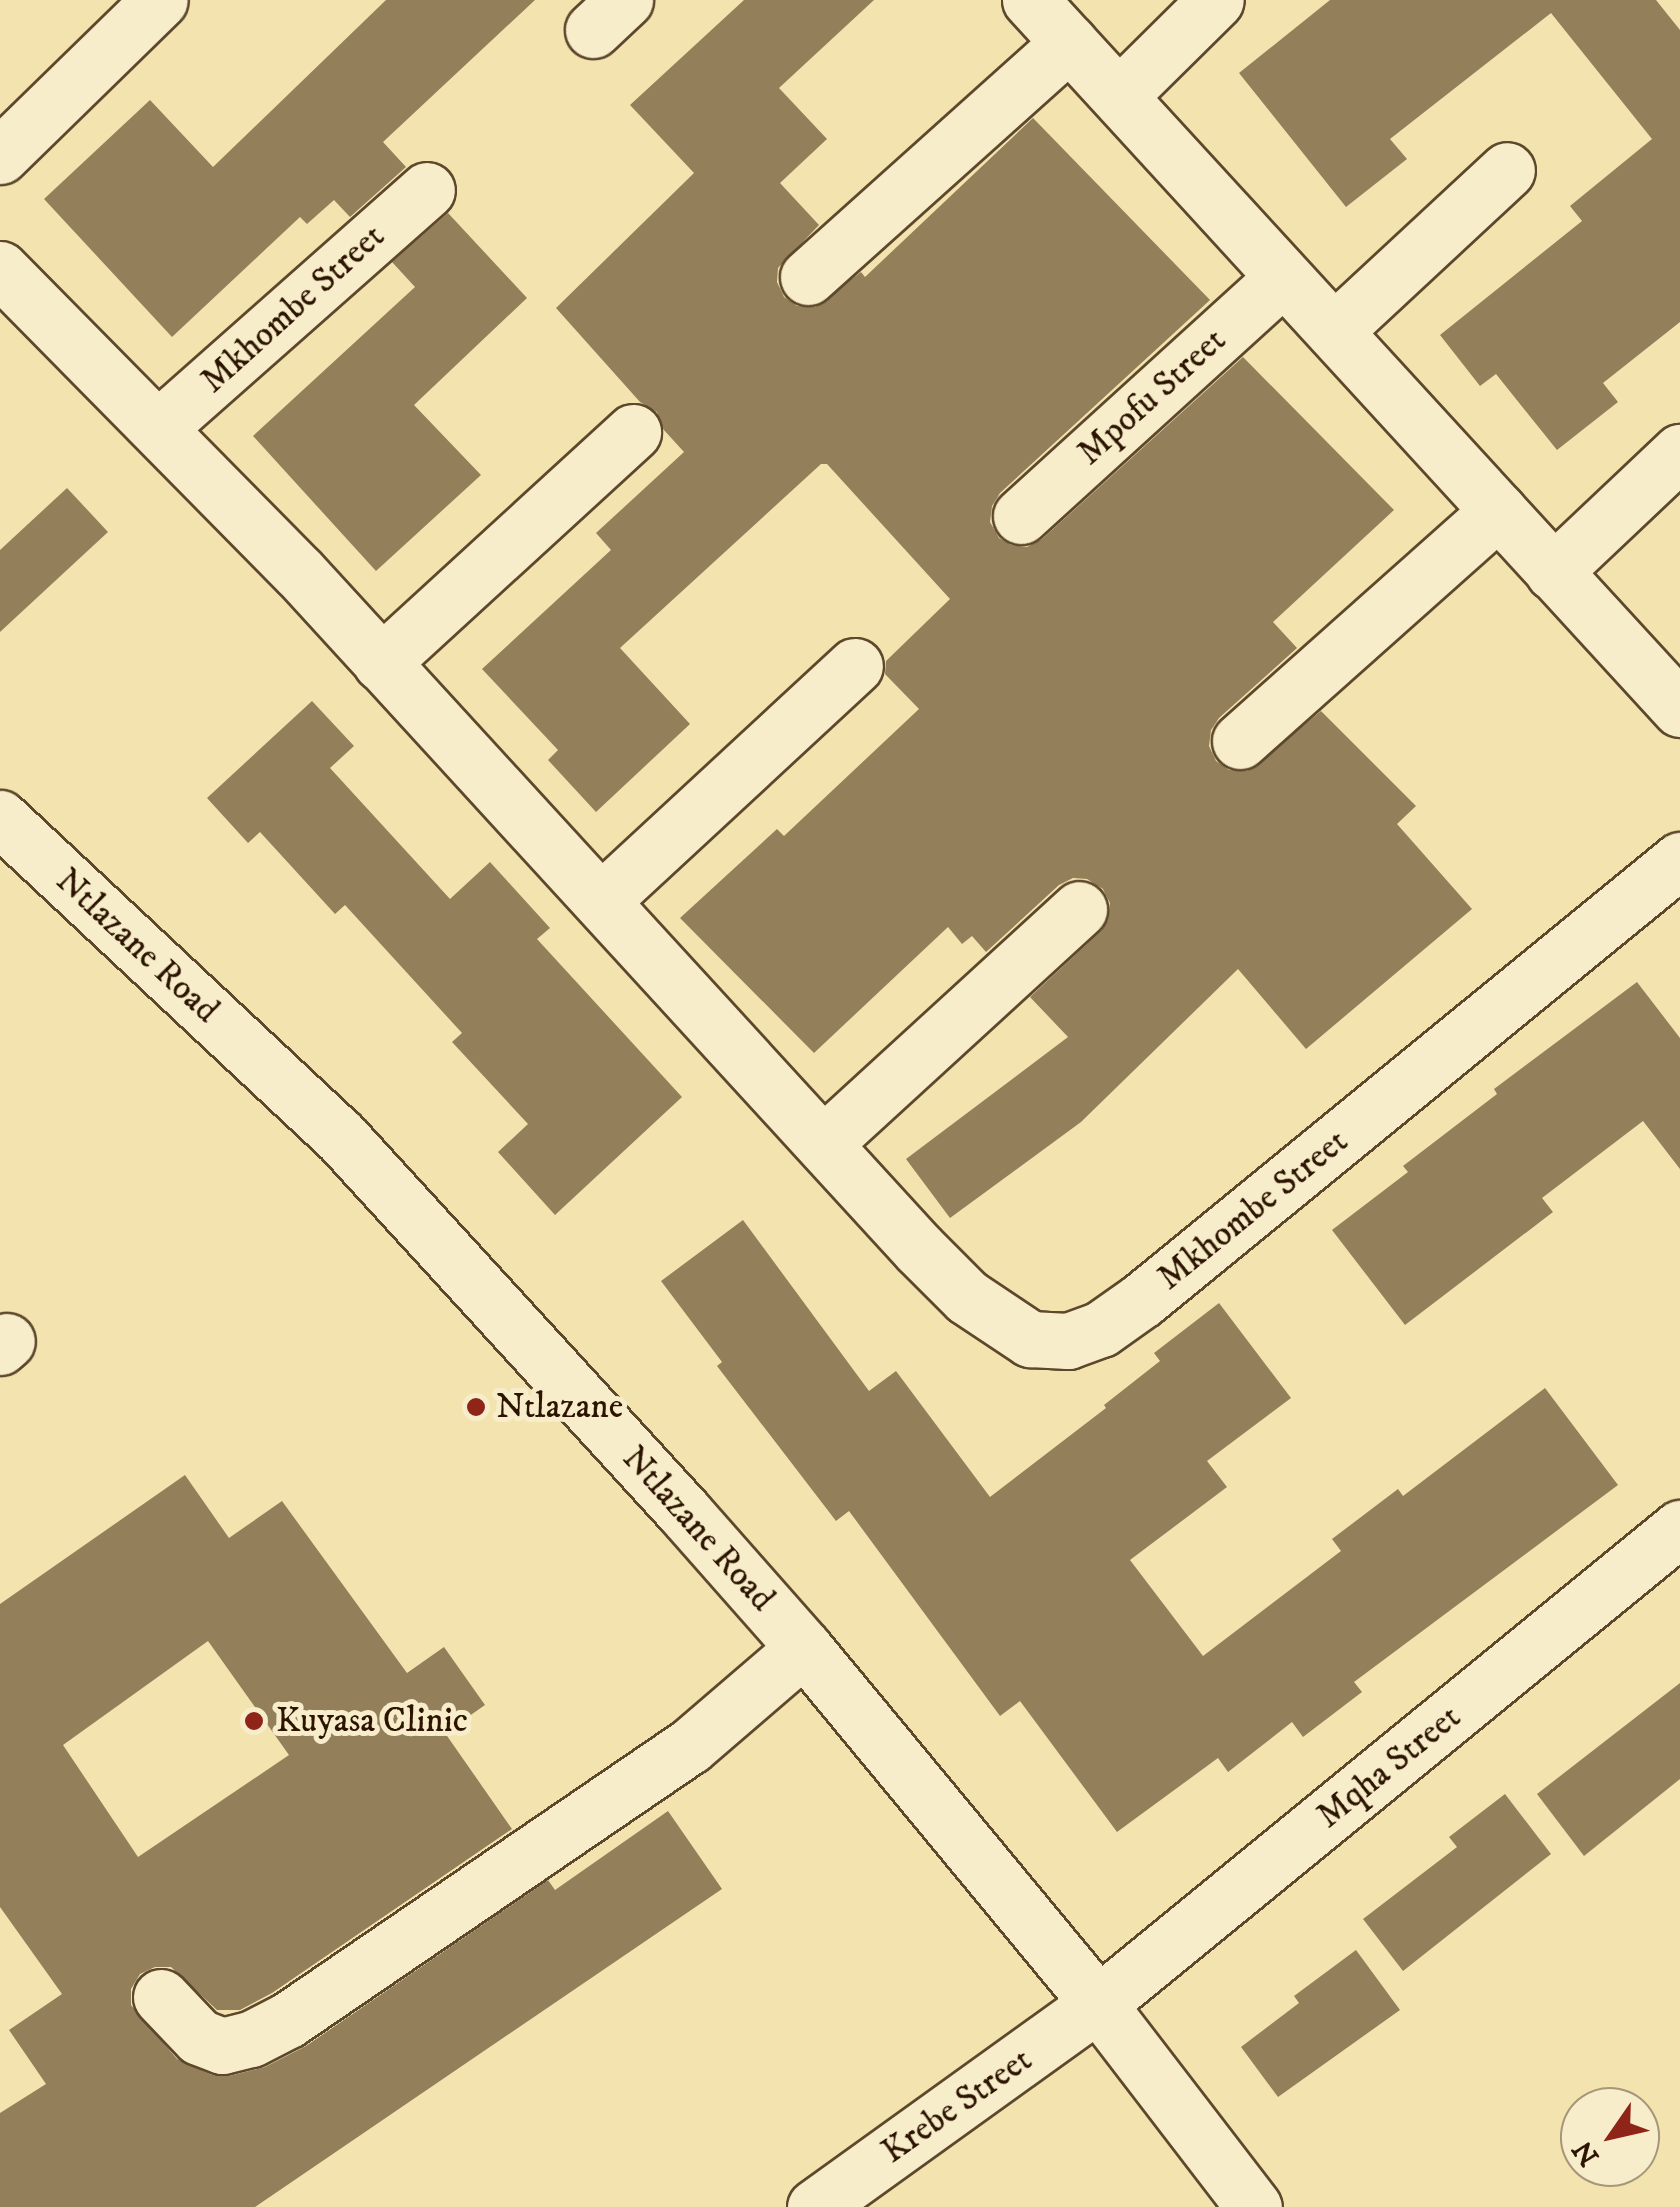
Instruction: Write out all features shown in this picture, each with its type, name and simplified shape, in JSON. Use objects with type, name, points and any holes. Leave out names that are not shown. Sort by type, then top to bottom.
[{"type":"street","points":[[0,156],[160,0]]},
{"type":"street","points":[[1030,0],[1680,710]]},
{"type":"street","points":[[1119,96],[1216,0]]},
{"type":"street","points":[[808,276],[1069,43]]},
{"type":"street","points":[[1334,332],[1507,170]]},
{"type":"street","name":"Mkhombe Street","points":[[158,428],[427,190]]},
{"type":"street","name":"Mkhombe Street","points":[[0,269],[158,428],[381,664],[967,1296],[1030,1338],[1068,1341],[1101,1329],[1142,1300],[1680,860]]},
{"type":"street","name":"Mpofu Street","points":[[1021,516],[1284,278]]},
{"type":"street","points":[[381,664],[633,432]]},
{"type":"street","points":[[1553,572],[1680,452]]},
{"type":"street","points":[[1240,741],[1498,512]]},
{"type":"street","points":[[601,901],[854,666]]},
{"type":"street","name":"Ntlazane Road","points":[[0,818],[342,1137],[804,1648],[1098,2004],[1254,2207]]},
{"type":"street","points":[[824,1143],[1079,909]]},
{"type":"street","name":"Mqha Street","points":[[1098,2004],[1680,1528]]},
{"type":"street","points":[[161,1997],[199,2037],[222,2046],[252,2040],[288,2020],[690,1746],[804,1648]]},
{"type":"street","name":"Krebe Street","points":[[815,2207],[1098,2004]]},
{"type":"building","points":[[386,0],[535,0],[383,142],[406,167],[350,217],[334,200],[307,224],[300,217],[172,337],[44,199],[150,100],[213,167]]},
{"type":"building","points":[[744,0],[874,0],[779,88],[827,139],[780,183],[819,225],[778,268],[777,282],[784,297],[797,306],[815,307],[861,272],[865,277],[1033,118],[1210,300],[1000,493],[992,506],[990,522],[999,538],[1027,547],[1042,539],[1243,357],[1394,510],[1273,622],[1297,648],[1219,718],[1211,730],[1209,746],[1216,761],[1229,770],[1247,771],[1321,711],[1416,806],[1397,824],[1472,909],[1306,1049],[1238,969],[1081,1122],[950,1218],[906,1159],[1068,1037],[1030,997],[1101,931],[1110,903],[1103,889],[1087,879],[1073,878],[1059,885],[986,952],[972,936],[962,944],[948,927],[814,1053],[680,918],[777,829],[784,836],[919,709],[885,674],[886,661],[950,599],[827,464],[821,464],[620,648],[690,724],[596,812],[548,760],[558,750],[482,669],[611,550],[596,533],[684,452],[663,429],[657,412],[640,402],[556,308],[694,173],[630,105]]},
{"type":"building","points":[[1330,0],[1656,0],[1680,30],[1680,322],[1603,383],[1618,402],[1557,450],[1496,374],[1480,386],[1440,335],[1582,221],[1570,206],[1652,139],[1551,13],[1390,139],[1407,159],[1346,207],[1239,73]]},
{"type":"building","points":[[448,213],[527,298],[414,405],[481,475],[376,571],[253,436],[415,287],[392,262]]},
{"type":"building","points":[[67,488],[108,532],[0,632],[0,550]]},
{"type":"building","points":[[312,701],[354,746],[330,768],[450,899],[490,862],[550,928],[537,939],[682,1097],[555,1215],[498,1152],[528,1124],[452,1042],[462,1033],[345,905],[335,914],[260,832],[248,843],[207,798]]},
{"type":"building","points":[[1637,982],[1680,1038],[1680,1169],[1643,1121],[1542,1198],[1553,1212],[1405,1325],[1332,1230],[1408,1172],[1403,1166],[1497,1094],[1494,1089]]},
{"type":"building","points":[[743,1220],[869,1391],[896,1371],[990,1497],[1106,1408],[1104,1405],[1160,1361],[1154,1353],[1219,1303],[1291,1398],[1207,1461],[1227,1487],[1130,1560],[1203,1656],[1341,1551],[1332,1539],[1398,1489],[1403,1496],[1545,1388],[1618,1485],[1354,1682],[1362,1692],[1303,1737],[1292,1722],[1228,1772],[1218,1758],[1117,1832],[1020,1701],[1000,1716],[849,1511],[836,1521],[717,1366],[722,1362],[661,1281]]},
{"type":"building","points":[[185,1475],[229,1538],[282,1501],[407,1673],[444,1647],[485,1705],[445,1733],[512,1829],[272,1993],[240,2010],[217,2010],[171,1967],[155,1967],[140,1974],[131,1989],[131,2005],[177,2059],[212,2075],[229,2076],[265,2067],[306,2046],[548,1880],[555,1890],[668,1811],[722,1889],[255,2207],[0,2207],[0,2113],[46,2084],[9,2030],[62,1994],[0,1907],[0,1604]],"holes":[[[208,1641],[289,1755],[138,1857],[63,1745]]]},
{"type":"building","points":[[1680,1683],[1680,1779],[1584,1856],[1537,1794]]},
{"type":"building","points":[[1505,1794],[1551,1854],[1403,1971],[1363,1919],[1457,1847],[1449,1837]]},
{"type":"building","points":[[1356,1950],[1400,2010],[1278,2097],[1241,2047],[1299,2003],[1294,1996]]},
{"type":"place","name":"Ntlazane","points":[[476,1407]]},
{"type":"place","name":"Kuyasa Clinic","points":[[254,1721]]}]
